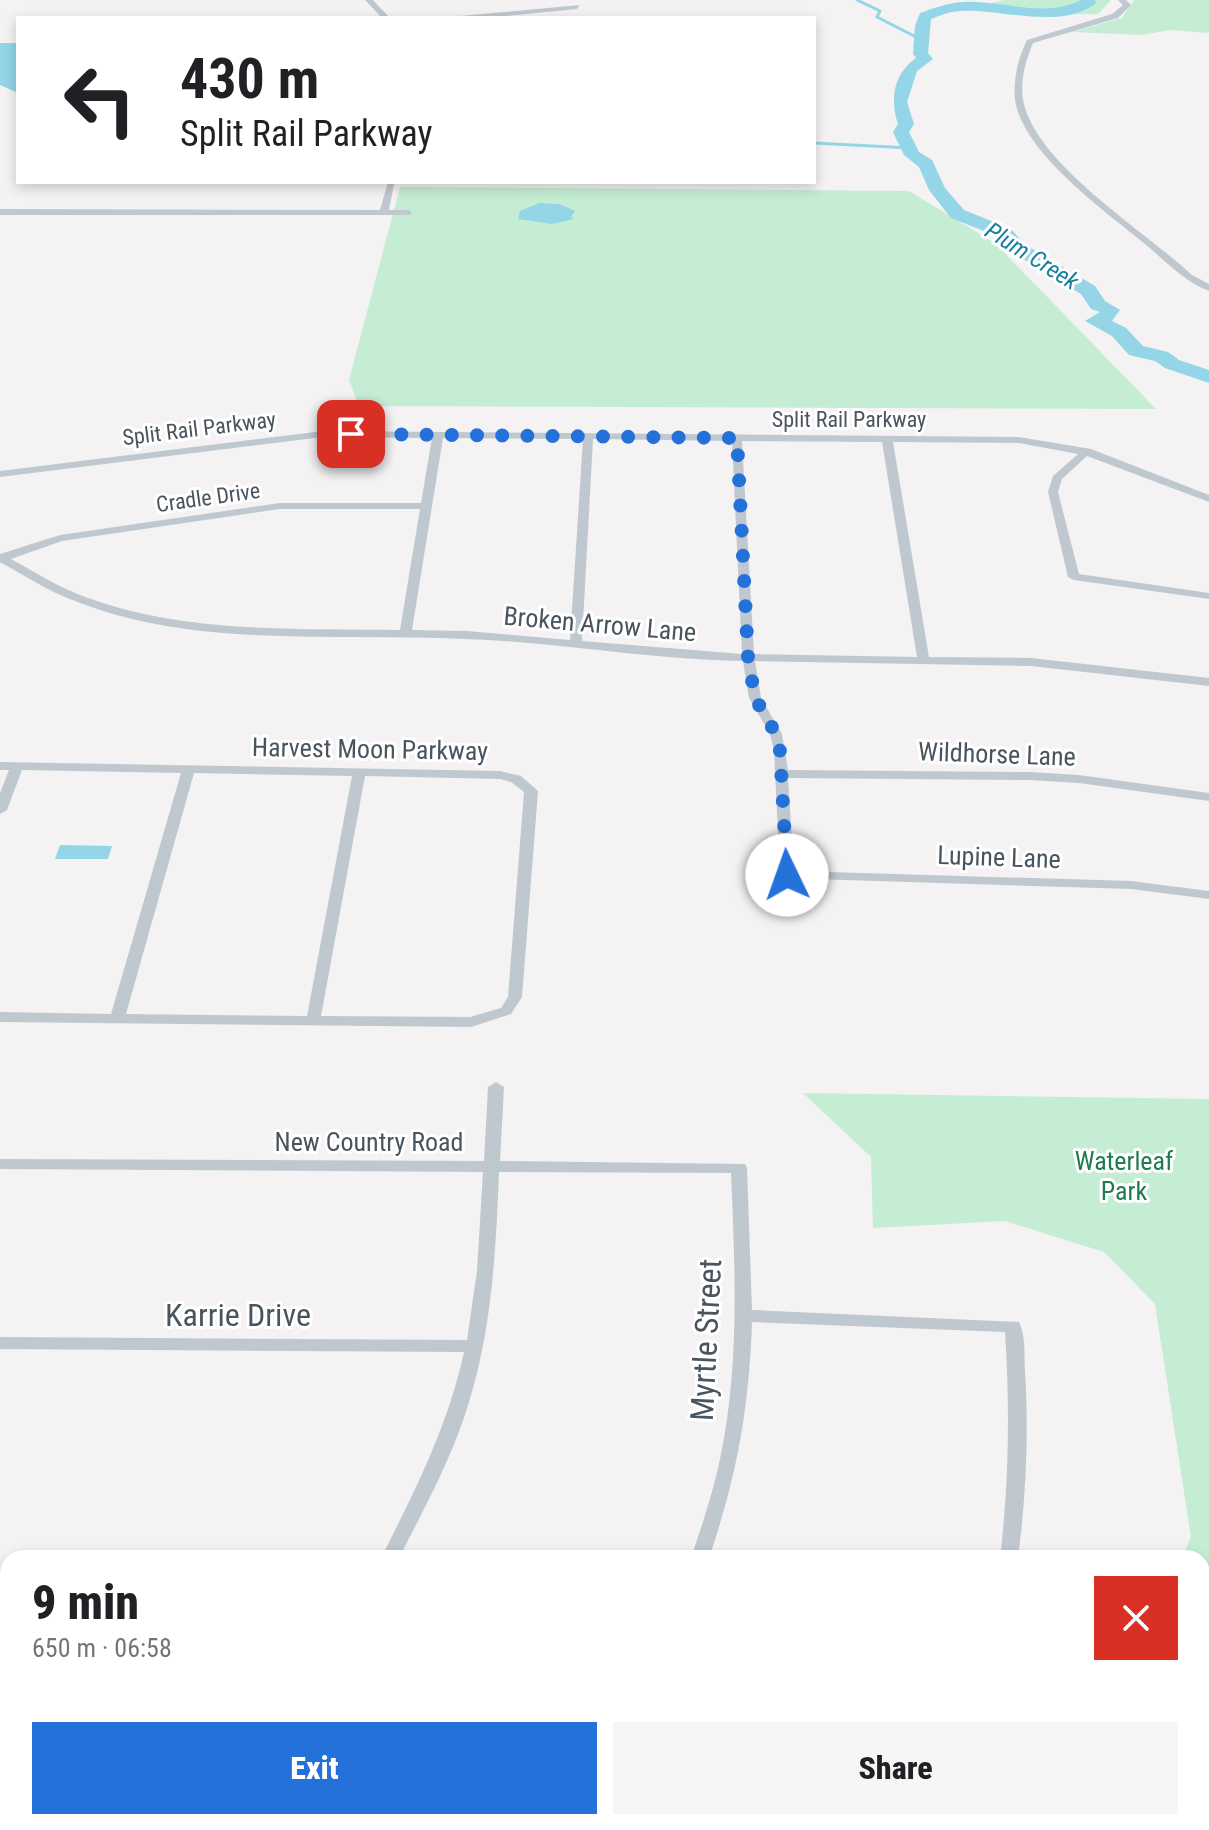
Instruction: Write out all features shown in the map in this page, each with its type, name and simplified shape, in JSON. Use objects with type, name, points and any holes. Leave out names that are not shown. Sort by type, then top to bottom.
[{"type":"street","points":[[369,0],[384,16]]},
{"type":"street","points":[[1122,0],[1127,5],[1115,16],[1030,42],[1021,68],[1021,108],[1052,158],[1189,277],[1209,288]]},
{"type":"street","points":[[482,16],[577,7]]},
{"type":"street","points":[[384,213],[390,184]]},
{"type":"street","points":[[0,212],[408,213]]},
{"type":"street","name":"Split Rail Parkway","points":[[0,474],[297,436],[1019,440],[1049,442],[1087,451],[1209,499]]},
{"type":"street","points":[[405,634],[438,436]]},
{"type":"street","points":[[576,643],[588,437]]},
{"type":"street","points":[[737,438],[748,657],[755,698],[776,734],[782,774]]},
{"type":"street","points":[[887,439],[924,660]]},
{"type":"street","points":[[1087,451],[1057,478],[1053,492],[1074,577],[1209,596]]},
{"type":"street","name":"Cradle Drive","points":[[1,558],[60,538],[280,506],[425,506]]},
{"type":"street","name":"Broken Arrow Lane","points":[[1,558],[51,587],[82,600],[156,621],[242,631],[467,635],[748,657],[1031,662],[1209,682]]},
{"type":"street","name":"Harvest Moon Parkway","points":[[0,766],[500,775],[516,779],[531,791],[515,997],[506,1011],[471,1022],[0,1017]]},
{"type":"street","points":[[0,810],[17,766]]},
{"type":"street","points":[[117,1018],[189,769]]},
{"type":"street","points":[[313,1021],[359,772]]},
{"type":"street","name":"Wildhorse Lane","points":[[782,774],[1030,776],[1079,779],[1209,797]]},
{"type":"street","name":"Lupine Lane","points":[[782,774],[787,875],[1131,885],[1209,895]]},
{"type":"street","points":[[394,1550],[432,1476],[452,1428],[475,1346],[481,1302],[496,1087]]},
{"type":"street","name":"New Country Road","points":[[1,1167],[739,1168]]},
{"type":"street","name":"Myrtle Street","points":[[703,1550],[726,1475],[739,1411],[746,1316],[739,1168]]},
{"type":"street","points":[[746,1316],[1013,1326],[1019,1442],[1010,1550]]},
{"type":"street","name":"Karrie Drive","points":[[0,1343],[475,1346]]},
{"type":"green space","points":[[1004,0],[1111,0],[1098,14],[1010,15],[994,12],[987,4]]},
{"type":"green space","points":[[1134,0],[1209,0],[1209,33],[1169,30],[1143,35],[1072,32],[1122,18]]},
{"type":"green space","points":[[400,187],[909,191],[996,244],[1156,409],[359,406],[349,380]]},
{"type":"green space","name":"Waterleaf Park","points":[[803,1093],[1209,1099],[1209,1550],[1185,1550],[1191,1537],[1155,1304],[1104,1252],[1005,1221],[873,1228],[871,1157]]},
{"type":"water","points":[[0,43],[16,43],[16,92],[0,85]]},
{"type":"water","points":[[539,203],[559,204],[575,211],[571,217],[574,219],[552,224],[518,219],[520,211]]},
{"type":"water","points":[[60,845],[112,846],[108,859],[55,859]]},
{"type":"waterway","points":[[857,0],[880,11],[877,17],[922,40]]},
{"type":"waterway","name":"Plum Creek","points":[[1088,0],[1089,3],[1048,12],[1017,13],[962,6],[925,16],[920,54],[925,59],[910,69],[899,102],[906,124],[901,132],[912,155],[926,164],[938,190],[957,214],[1005,233],[1018,248],[1088,290],[1098,305],[1111,310],[1106,317],[1095,321],[1119,332],[1136,351],[1161,356],[1172,364],[1209,377]]},
{"type":"waterway","points":[[816,143],[910,148]]},
{"type":"route","points":[[351,434],[737,438],[748,657],[755,698],[776,734],[780,751],[787,875]]}]
